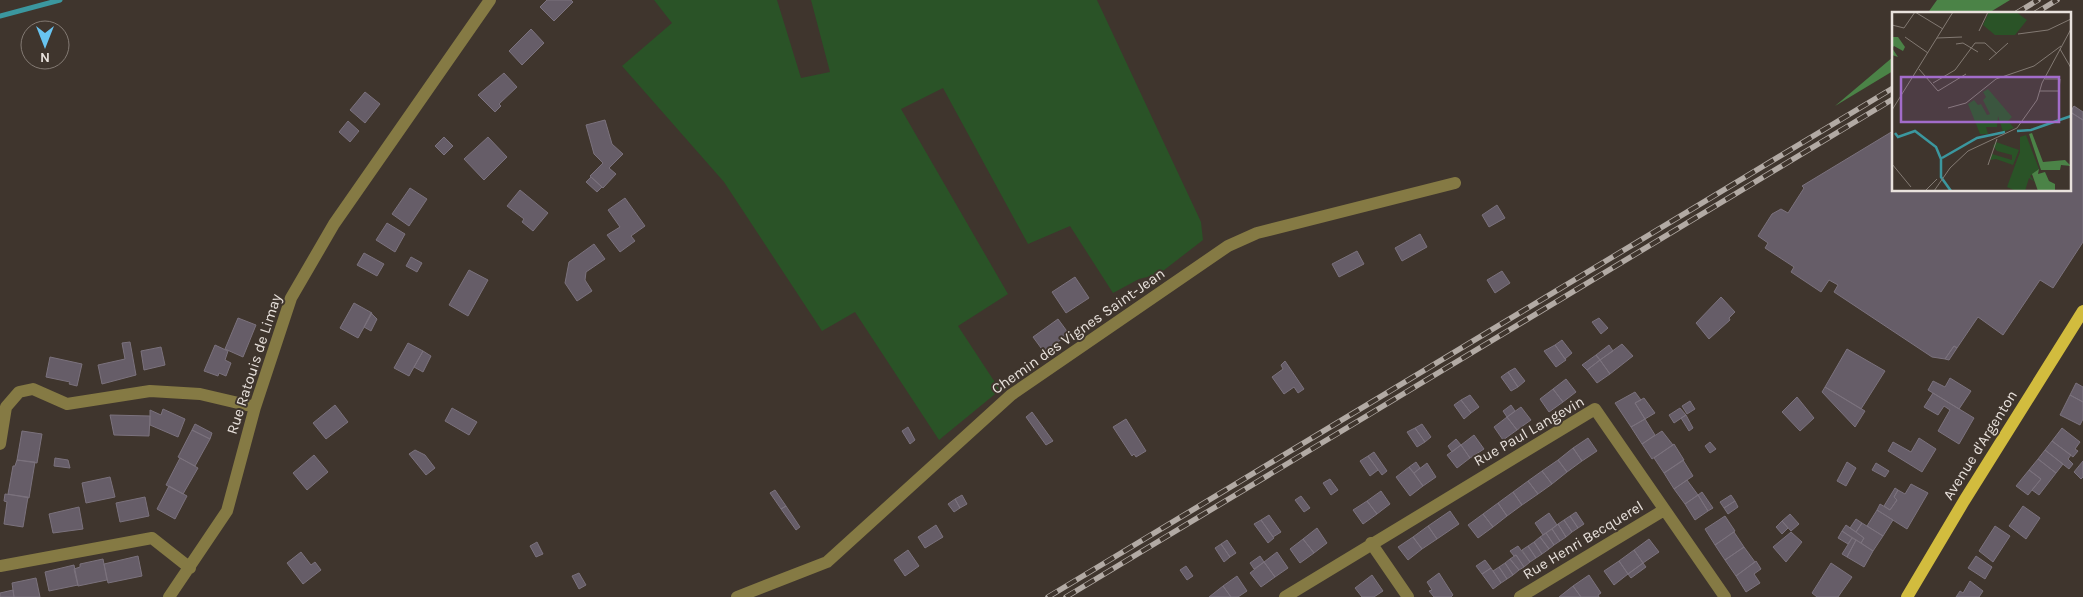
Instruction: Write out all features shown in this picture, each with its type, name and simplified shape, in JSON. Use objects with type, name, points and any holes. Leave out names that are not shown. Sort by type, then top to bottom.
[{"type":"main road","name":"Avenue d'Argenton","points":[[1907,597],[1964,501],[2083,311]]},
{"type":"street","name":"Rue Ratouis de Limay","points":[[169,597],[226,511],[255,407],[291,298],[334,224],[490,0]]},
{"type":"street","name":"Chemin des Vignes Saint-Jean","points":[[737,597],[827,562],[1011,395],[1228,246],[1258,233],[1455,183]]},
{"type":"street","points":[[0,444],[6,407],[18,392],[33,389],[67,404],[150,391],[200,394],[255,407]]},
{"type":"street","name":"Rue Paul Langevin","points":[[1285,597],[1371,543],[1595,409],[1725,597]]},
{"type":"street","name":"Rue Henri Becquerel","points":[[1520,597],[1664,510]]},
{"type":"street","points":[[0,566],[152,538],[190,568]]},
{"type":"street","points":[[1371,543],[1408,597]]},
{"type":"green space","points":[[654,0],[777,0],[801,78],[830,72],[811,0],[1097,0],[1201,222],[1203,240],[1159,274],[1139,279],[1113,293],[1070,226],[1028,244],[943,88],[901,109],[1008,294],[958,326],[1000,390],[939,440],[855,312],[822,331],[724,182],[622,66],[672,23]]},
{"type":"green space","points":[[1937,0],[2010,0],[1990,12],[1928,12]]},
{"type":"green space","points":[[1892,58],[1892,72],[1835,106]]},
{"type":"building","points":[[547,0],[571,0],[573,2],[554,21],[540,7]]},
{"type":"building","points":[[531,29],[544,43],[522,65],[509,51]]},
{"type":"building","points":[[504,73],[517,87],[499,104],[501,106],[495,112],[478,95]]},
{"type":"building","points":[[365,92],[380,104],[365,123],[350,110]]},
{"type":"building","points":[[2074,106],[2083,112],[2083,120],[2070,112]]},
{"type":"building","points":[[2070,112],[2083,120],[2083,242],[2053,288],[2040,280],[2003,335],[1978,317],[1957,348],[1954,346],[1945,359],[1932,357],[1834,292],[1838,285],[1829,280],[1821,292],[1791,272],[1794,267],[1765,248],[1768,243],[1758,236],[1772,214],[1781,209],[1788,213],[1804,188],[1802,186],[1892,132],[1892,191],[2070,191]]},
{"type":"building","points":[[605,120],[612,144],[623,154],[609,168],[616,174],[603,188],[590,176],[603,163],[594,154],[586,125]]},
{"type":"building","points":[[348,121],[359,131],[350,142],[339,132]]},
{"type":"building","points":[[444,137],[453,146],[444,155],[435,146]]},
{"type":"building","points":[[488,137],[507,157],[484,180],[464,159]]},
{"type":"building","points":[[591,177],[602,187],[597,192],[586,182]]},
{"type":"building","points":[[410,188],[427,199],[409,226],[392,214]]},
{"type":"building","points":[[520,190],[548,213],[533,231],[522,222],[524,219],[507,206]]},
{"type":"building","points":[[625,198],[645,226],[631,236],[635,241],[620,252],[607,235],[620,227],[608,210]]},
{"type":"building","points":[[1497,205],[1505,218],[1489,227],[1482,215]]},
{"type":"building","points":[[387,223],[405,234],[395,252],[376,240]]},
{"type":"building","points":[[1420,234],[1427,247],[1402,261],[1395,248]]},
{"type":"building","points":[[594,244],[605,259],[586,272],[585,280],[592,291],[577,301],[565,283],[569,262]]},
{"type":"building","points":[[1357,251],[1364,264],[1339,277],[1332,264]]},
{"type":"building","points":[[364,253],[384,264],[377,276],[357,265]]},
{"type":"building","points":[[411,257],[422,263],[417,272],[406,266]]},
{"type":"building","points":[[469,270],[488,280],[468,316],[449,305]]},
{"type":"building","points":[[1502,271],[1510,283],[1495,293],[1487,280]]},
{"type":"building","points":[[1075,277],[1089,298],[1066,313],[1052,292]]},
{"type":"building","points":[[1721,297],[1735,312],[1729,318],[1730,320],[1709,339],[1696,323]]},
{"type":"building","points":[[354,303],[372,313],[358,338],[340,328]]},
{"type":"building","points":[[371,313],[377,319],[371,331],[364,327]]},
{"type":"building","points":[[238,318],[256,325],[243,357],[225,349]]},
{"type":"building","points":[[1599,318],[1608,328],[1601,334],[1592,322]]},
{"type":"building","points":[[1058,319],[1069,334],[1044,352],[1033,337]]},
{"type":"building","points":[[1562,340],[1572,353],[1565,359],[1555,345]]},
{"type":"building","points":[[130,342],[136,375],[102,384],[98,365],[125,359],[122,343]]},
{"type":"building","points":[[408,343],[423,351],[409,376],[394,368]]},
{"type":"building","points":[[1622,344],[1633,356],[1610,374],[1600,360]]},
{"type":"building","points":[[215,345],[228,351],[225,360],[231,363],[226,376],[219,373],[218,376],[204,371]]},
{"type":"building","points":[[1555,345],[1566,360],[1556,367],[1544,351]]},
{"type":"building","points":[[1609,345],[1613,351],[1600,360],[1596,355]]},
{"type":"building","points":[[1954,346],[1957,348],[1949,360],[1945,359]]},
{"type":"building","points":[[161,347],[165,365],[144,370],[141,351]]},
{"type":"building","points":[[1847,349],[1885,371],[1861,409],[1825,387]]},
{"type":"building","points":[[423,351],[431,356],[423,372],[414,367]]},
{"type":"building","points":[[1596,355],[1600,360],[1587,370],[1582,365]]},
{"type":"building","points":[[50,357],[82,364],[77,386],[69,384],[70,382],[46,377]]},
{"type":"building","points":[[1600,360],[1610,374],[1597,383],[1587,370]]},
{"type":"building","points":[[1285,361],[1304,389],[1298,393],[1294,387],[1284,394],[1272,377],[1283,369],[1281,365]]},
{"type":"building","points":[[1515,368],[1525,381],[1518,387],[1508,372]]},
{"type":"building","points":[[1508,372],[1518,387],[1511,391],[1501,377]]},
{"type":"building","points":[[1950,378],[1971,391],[1959,409],[1928,390],[1933,381],[1945,387]]},
{"type":"building","points":[[1566,379],[1576,392],[1563,402],[1553,389]]},
{"type":"building","points":[[2076,383],[2083,387],[2083,402],[2070,395]]},
{"type":"building","points":[[1825,387],[1865,411],[1855,427],[1822,392]]},
{"type":"building","points":[[1553,389],[1563,402],[1549,412],[1540,399]]},
{"type":"building","points":[[1635,392],[1641,400],[1635,403],[1645,419],[1631,427],[1615,403]]},
{"type":"building","points":[[1933,393],[1974,418],[1959,444],[1938,431],[1950,410],[1944,406],[1938,415],[1924,407]]},
{"type":"building","points":[[1470,395],[1479,407],[1471,413],[1461,400]]},
{"type":"building","points":[[2070,395],[2083,402],[2083,419],[2080,425],[2060,415]]},
{"type":"building","points":[[1797,397],[1814,418],[1800,431],[1782,412]]},
{"type":"building","points":[[1644,398],[1655,413],[1645,419],[1635,403]]},
{"type":"building","points":[[1461,400],[1471,413],[1464,419],[1454,405]]},
{"type":"building","points":[[1690,401],[1695,409],[1687,414],[1682,406]]},
{"type":"building","points":[[335,405],[348,422],[326,439],[313,423]]},
{"type":"building","points":[[1511,405],[1515,411],[1507,417],[1503,411]]},
{"type":"building","points":[[1521,407],[1531,420],[1517,430],[1507,417]]},
{"type":"building","points":[[452,408],[477,422],[469,435],[445,421]]},
{"type":"building","points":[[1680,408],[1686,415],[1674,423],[1669,415]]},
{"type":"building","points":[[163,409],[185,419],[178,437],[150,425],[150,410],[161,415]]},
{"type":"building","points":[[1032,412],[1053,441],[1046,445],[1026,417]]},
{"type":"building","points":[[110,415],[150,416],[149,436],[114,435]]},
{"type":"building","points":[[1686,415],[1693,428],[1689,431],[1681,418]]},
{"type":"building","points":[[1507,417],[1517,430],[1503,440],[1494,427]]},
{"type":"building","points":[[1126,419],[1146,451],[1136,457],[1134,454],[1132,456],[1113,427]]},
{"type":"building","points":[[1645,419],[1655,435],[1642,444],[1631,427]]},
{"type":"building","points":[[195,424],[212,433],[210,439],[192,430]]},
{"type":"building","points":[[1422,424],[1431,437],[1425,442],[1415,428]]},
{"type":"building","points":[[908,427],[915,440],[910,444],[902,431]]},
{"type":"building","points":[[1415,428],[1425,442],[1417,447],[1407,432]]},
{"type":"building","points":[[2062,428],[2080,442],[2075,449],[2078,451],[2073,457],[2052,441]]},
{"type":"building","points":[[192,430],[210,439],[195,466],[178,457]]},
{"type":"building","points":[[22,431],[42,434],[37,463],[17,460]]},
{"type":"building","points":[[1662,431],[1673,445],[1652,459],[1642,444]]},
{"type":"building","points":[[1474,435],[1484,449],[1470,458],[1461,445]]},
{"type":"building","points":[[1588,438],[1597,451],[1582,461],[1573,448]]},
{"type":"building","points":[[1919,438],[1936,449],[1922,472],[1888,451],[1893,442],[1911,452]]},
{"type":"building","points":[[1456,439],[1461,445],[1452,452],[1448,446]]},
{"type":"building","points":[[2052,441],[2071,455],[2068,459],[2073,464],[2069,469],[2045,450]]},
{"type":"building","points":[[1710,442],[1716,449],[1710,453],[1705,446]]},
{"type":"building","points":[[1674,444],[1684,460],[1664,473],[1654,458]]},
{"type":"building","points":[[1461,445],[1470,458],[1457,468],[1447,455]]},
{"type":"building","points":[[1573,448],[1582,461],[1567,472],[1558,460]]},
{"type":"building","points":[[415,450],[425,455],[435,468],[426,475],[409,454]]},
{"type":"building","points":[[2045,450],[2063,464],[2056,473],[2038,459]]},
{"type":"building","points":[[1374,452],[1387,471],[1382,475],[1368,456]]},
{"type":"building","points":[[314,455],[328,472],[307,490],[293,473]]},
{"type":"building","points":[[1368,456],[1378,470],[1370,476],[1360,461]]},
{"type":"building","points":[[55,458],[68,460],[70,468],[54,466]]},
{"type":"building","points":[[180,458],[198,468],[183,494],[166,485]]},
{"type":"building","points":[[2038,459],[2056,473],[2039,495],[2032,490],[2041,479],[2029,470]]},
{"type":"building","points":[[17,460],[35,462],[29,498],[8,494],[13,466],[15,466]]},
{"type":"building","points":[[1558,460],[1567,472],[1552,484],[1542,471]]},
{"type":"building","points":[[1683,460],[1693,476],[1674,489],[1664,473]]},
{"type":"building","points":[[2083,461],[2083,477],[2081,479],[2074,472]]},
{"type":"building","points":[[1416,462],[1420,468],[1414,473],[1409,467]]},
{"type":"building","points":[[1847,462],[1856,468],[1846,486],[1837,481]]},
{"type":"building","points":[[1427,463],[1436,477],[1423,486],[1414,473]]},
{"type":"building","points":[[1876,463],[1889,471],[1885,477],[1872,470]]},
{"type":"building","points":[[1409,467],[1423,486],[1410,496],[1396,477]]},
{"type":"building","points":[[2029,470],[2041,479],[2028,495],[2016,486]]},
{"type":"building","points":[[1542,471],[1552,484],[1538,494],[1528,481]]},
{"type":"building","points":[[110,477],[115,497],[86,503],[82,483]]},
{"type":"building","points":[[1330,479],[1338,490],[1331,495],[1323,483]]},
{"type":"building","points":[[1687,480],[1698,495],[1685,504],[1674,489]]},
{"type":"building","points":[[1528,481],[1538,494],[1522,505],[1513,492]]},
{"type":"building","points":[[1911,484],[1928,493],[1907,529],[1877,510],[1880,504],[1890,510],[1897,500],[1894,497],[1898,490],[1905,494]]},
{"type":"building","points":[[169,486],[187,496],[175,519],[157,509]]},
{"type":"building","points":[[1895,488],[1898,490],[1894,497],[1897,500],[1890,510],[1884,506]]},
{"type":"building","points":[[775,490],[786,506],[781,509],[770,493]]},
{"type":"building","points":[[1381,491],[1390,504],[1377,514],[1367,501]]},
{"type":"building","points":[[1513,492],[1522,505],[1507,516],[1498,503]]},
{"type":"building","points":[[1702,492],[1713,508],[1708,511],[1698,495]]},
{"type":"building","points":[[5,494],[28,497],[23,527],[4,524],[7,502],[4,501]]},
{"type":"building","points":[[962,495],[967,504],[960,508],[955,499]]},
{"type":"building","points":[[1698,495],[1708,511],[1695,520],[1685,504]]},
{"type":"building","points":[[1731,495],[1735,501],[1724,508],[1720,502]]},
{"type":"building","points":[[1301,496],[1310,508],[1304,512],[1295,500]]},
{"type":"building","points":[[145,497],[149,516],[120,522],[116,503]]},
{"type":"building","points":[[955,499],[960,508],[954,512],[948,504]]},
{"type":"building","points":[[1367,501],[1377,514],[1363,524],[1353,510]]},
{"type":"building","points":[[1735,501],[1738,507],[1728,514],[1724,508]]},
{"type":"building","points":[[1498,503],[1507,516],[1493,527],[1483,514]]},
{"type":"building","points":[[786,506],[800,527],[796,530],[781,509]]},
{"type":"building","points":[[2023,506],[2040,518],[2026,539],[2009,526]]},
{"type":"building","points":[[79,507],[83,529],[53,533],[49,514]]},
{"type":"building","points":[[1877,510],[1893,520],[1883,536],[1867,526]]},
{"type":"building","points":[[1450,511],[1459,524],[1437,539],[1428,526]]},
{"type":"building","points":[[1576,512],[1584,524],[1578,528],[1570,516]]},
{"type":"building","points":[[1549,513],[1557,525],[1543,535],[1535,523]]},
{"type":"building","points":[[1483,514],[1493,527],[1478,538],[1468,525]]},
{"type":"building","points":[[1790,514],[1799,524],[1791,531],[1782,521]]},
{"type":"building","points":[[1269,515],[1281,532],[1273,537],[1261,520]]},
{"type":"building","points":[[1570,516],[1578,528],[1572,532],[1564,520]]},
{"type":"building","points":[[1725,516],[1735,531],[1715,545],[1705,529]]},
{"type":"building","points":[[1856,519],[1862,523],[1856,532],[1850,528]]},
{"type":"building","points":[[1261,520],[1274,538],[1268,543],[1254,524]]},
{"type":"building","points":[[1564,520],[1572,532],[1566,537],[1558,524]]},
{"type":"building","points":[[1782,521],[1788,528],[1782,534],[1776,527]]},
{"type":"building","points":[[1862,523],[1883,536],[1873,551],[1861,543],[1864,538],[1856,532]]},
{"type":"building","points":[[1558,524],[1566,537],[1560,541],[1552,529]]},
{"type":"building","points":[[936,525],[943,537],[925,548],[918,537]]},
{"type":"building","points":[[1846,525],[1864,538],[1861,543],[1842,531]]},
{"type":"building","points":[[1428,526],[1437,539],[1422,549],[1413,537]]},
{"type":"building","points":[[1995,526],[2010,536],[1993,562],[1979,551]]},
{"type":"building","points":[[1317,528],[1327,543],[1314,553],[1303,539]]},
{"type":"building","points":[[1552,529],[1560,541],[1554,545],[1546,533]]},
{"type":"building","points":[[1842,531],[1852,538],[1848,544],[1838,538]]},
{"type":"building","points":[[1734,532],[1744,547],[1725,560],[1715,545]]},
{"type":"building","points":[[1791,532],[1802,542],[1786,562],[1773,547]]},
{"type":"building","points":[[1546,533],[1554,545],[1549,549],[1540,537]]},
{"type":"building","points":[[1413,537],[1422,549],[1408,560],[1398,547]]},
{"type":"building","points":[[1540,537],[1549,549],[1542,554],[1534,542]]},
{"type":"building","points":[[1852,538],[1856,540],[1847,557],[1842,554]]},
{"type":"building","points":[[1303,539],[1314,553],[1300,563],[1290,549]]},
{"type":"building","points":[[1649,539],[1659,552],[1643,563],[1634,550]]},
{"type":"building","points":[[1227,540],[1236,553],[1230,557],[1221,544]]},
{"type":"building","points":[[1856,540],[1873,551],[1864,567],[1847,557]]},
{"type":"building","points":[[537,542],[543,554],[536,557],[530,546]]},
{"type":"building","points":[[1534,542],[1542,554],[1536,558],[1528,546]]},
{"type":"building","points":[[1221,544],[1230,557],[1224,562],[1215,548]]},
{"type":"building","points":[[1518,546],[1530,562],[1524,567],[1516,555],[1514,556],[1510,551]]},
{"type":"building","points":[[1528,546],[1536,558],[1530,562],[1522,550]]},
{"type":"building","points":[[1744,547],[1755,562],[1736,576],[1725,560]]},
{"type":"building","points":[[908,550],[919,566],[905,576],[894,560]]},
{"type":"building","points":[[1634,550],[1643,563],[1628,574],[1619,561]]},
{"type":"building","points":[[301,552],[311,565],[315,562],[321,570],[303,584],[287,563]]},
{"type":"building","points":[[1277,552],[1288,568],[1275,577],[1264,562]]},
{"type":"building","points":[[1516,555],[1524,567],[1519,570],[1510,559]]},
{"type":"building","points":[[138,556],[142,576],[108,583],[104,564]]},
{"type":"building","points":[[1260,556],[1264,562],[1254,569],[1250,563]]},
{"type":"building","points":[[1976,556],[1992,567],[1985,579],[1968,568]]},
{"type":"building","points":[[103,559],[107,580],[78,586],[74,569],[80,567],[80,564]]},
{"type":"building","points":[[1510,559],[1519,570],[1513,575],[1505,563]]},
{"type":"building","points":[[1485,560],[1491,568],[1482,574],[1476,566]]},
{"type":"building","points":[[1619,561],[1628,574],[1614,585],[1604,571]]},
{"type":"building","points":[[1756,561],[1761,569],[1754,574],[1760,583],[1746,592],[1736,576]]},
{"type":"building","points":[[1264,562],[1275,577],[1261,587],[1250,573]]},
{"type":"building","points":[[1505,563],[1513,575],[1507,579],[1499,567]]},
{"type":"building","points":[[1643,563],[1646,567],[1631,578],[1628,574]]},
{"type":"building","points":[[1831,563],[1852,577],[1838,597],[1817,597],[1812,593]]},
{"type":"building","points":[[74,565],[78,585],[49,591],[45,572]]},
{"type":"building","points":[[1186,566],[1193,576],[1187,580],[1180,570]]},
{"type":"building","points":[[1499,567],[1507,579],[1501,583],[1493,571]]},
{"type":"building","points":[[1491,568],[1501,583],[1493,589],[1482,574]]},
{"type":"building","points":[[579,573],[586,585],[579,589],[572,576]]},
{"type":"building","points":[[1439,573],[1453,595],[1451,597],[1434,597],[1429,591],[1432,590],[1427,582]]},
{"type":"building","points":[[1372,575],[1383,591],[1374,597],[1362,597],[1355,588]]},
{"type":"building","points":[[1589,575],[1601,593],[1598,595],[1599,597],[1581,597],[1573,586]]},
{"type":"building","points":[[1237,576],[1247,591],[1238,597],[1231,597],[1223,586]]},
{"type":"building","points":[[36,578],[40,597],[14,597],[12,583]]},
{"type":"building","points":[[1970,581],[1983,591],[1979,597],[1956,597],[1960,591],[1963,593]]},
{"type":"building","points":[[1223,586],[1231,597],[1209,597]]},
{"type":"building","points":[[1573,586],[1581,597],[1559,597]]},
{"type":"building","points":[[13,590],[14,597],[0,597],[0,593]]},
{"type":"waterway","points":[[0,16],[60,0]]},
{"type":"railway","points":[[2018,12],[2038,0]]},
{"type":"railway","points":[[2037,12],[2057,0]]},
{"type":"railway","points":[[1048,597],[1892,89]]},
{"type":"railway","points":[[1066,597],[1892,100]]}]
